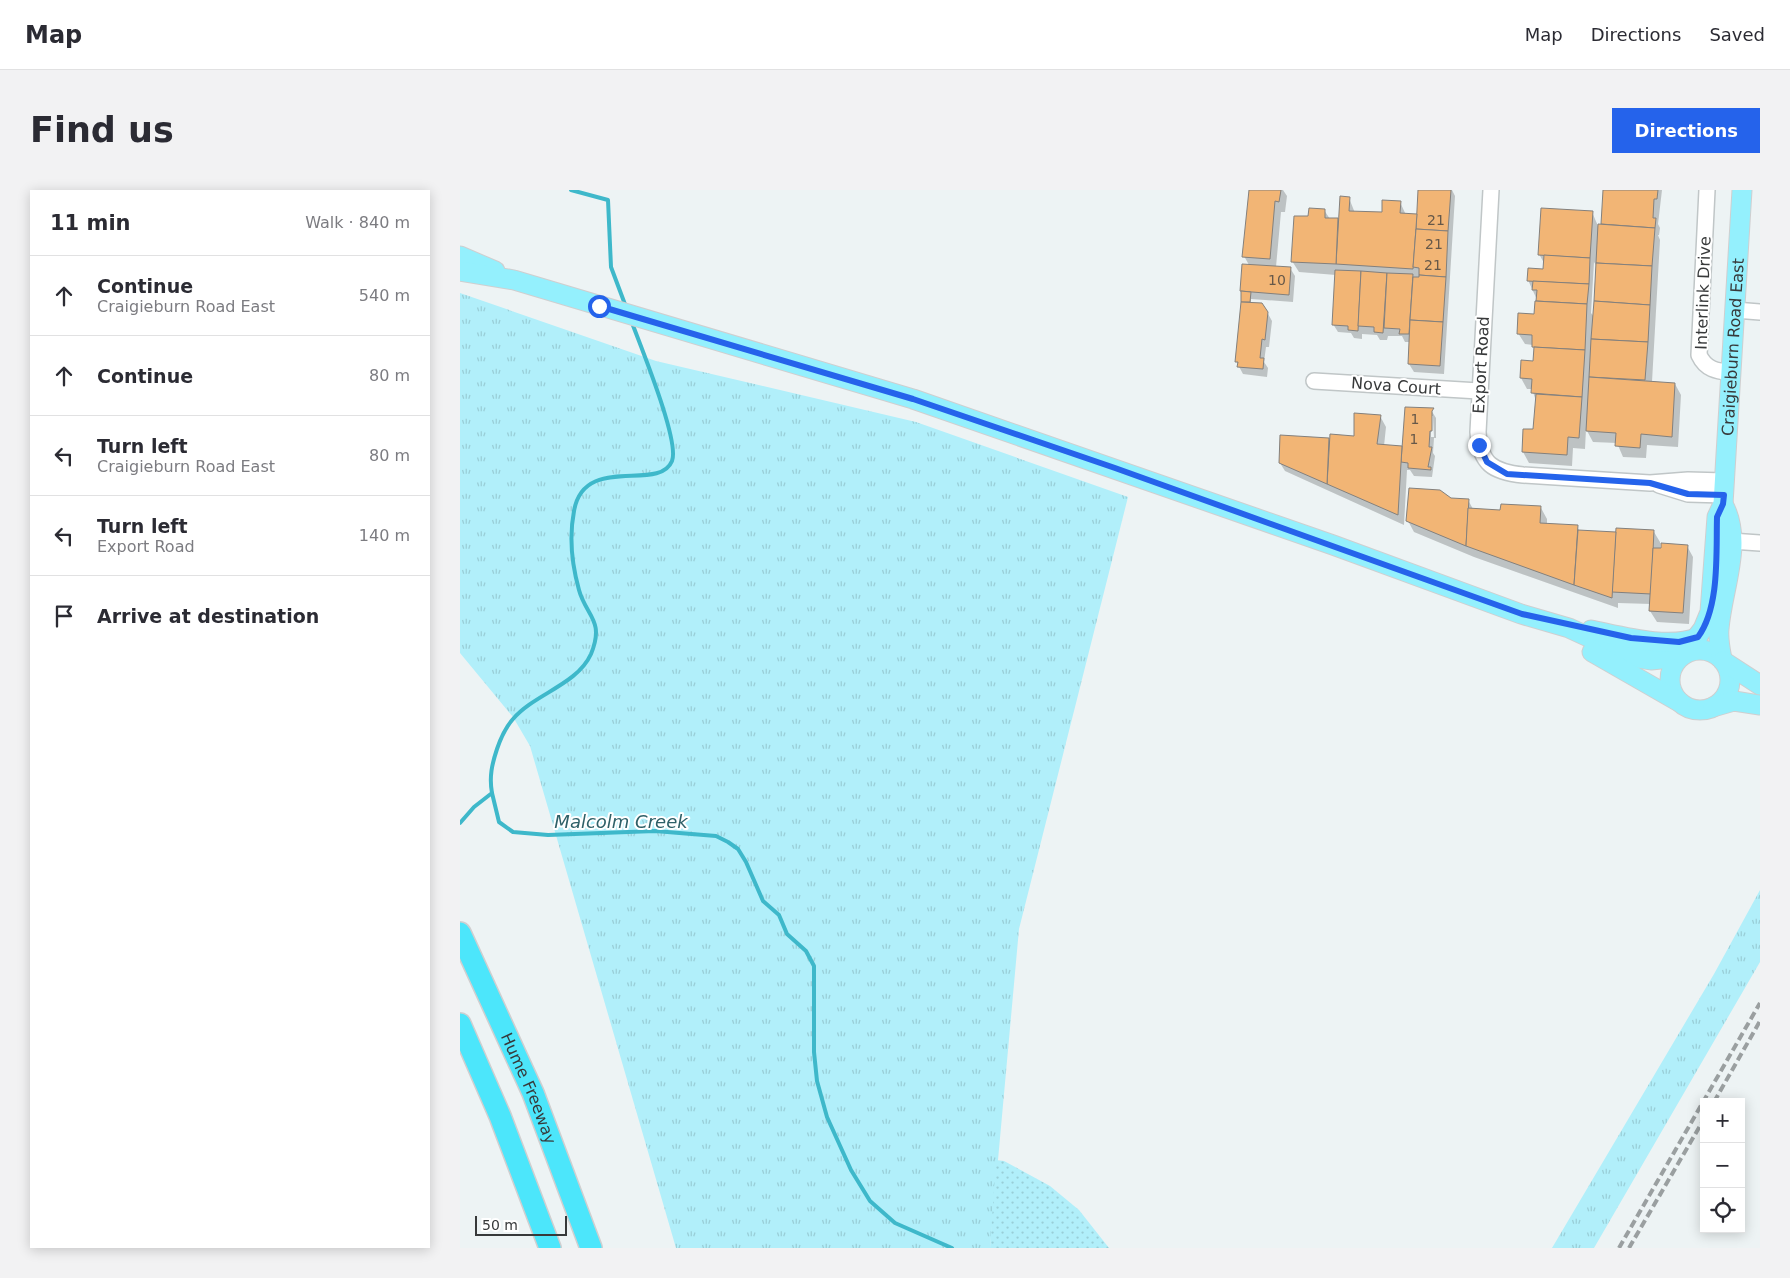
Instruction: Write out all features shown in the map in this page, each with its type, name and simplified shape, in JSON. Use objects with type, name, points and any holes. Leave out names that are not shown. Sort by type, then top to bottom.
[{"type":"highway","name":"Hume Freeway","points":[[460,933],[485,984],[533,1093],[591,1248]]},
{"type":"highway","points":[[460,1024],[507,1134],[550,1248]]},
{"type":"main road","name":"Craigieburn Road East","points":[[1682,656],[1706,625],[1711,609],[1717,517],[1724,494],[1742,190]]},
{"type":"main road","points":[[460,256],[514,280],[913,399],[1115,468],[1522,614],[1556,623],[1655,641],[1679,642],[1698,637]]},
{"type":"main road","points":[[460,271],[514,280]]},
{"type":"main road","name":"Craigieburn Road East","points":[[1722,660],[1719,627],[1728,578],[1730,541],[1730,516],[1724,494]]},
{"type":"main road","points":[[1522,614],[1620,667],[1684,705],[1700,710],[1734,701],[1760,705]]},
{"type":"main road","points":[[1556,623],[1638,658],[1660,660],[1682,656],[1693,650],[1702,650],[1715,654],[1760,685]]},
{"type":"main road","points":[[1682,656],[1673,669],[1671,684],[1676,697],[1684,705]]},
{"type":"main road","points":[[1712,707],[1723,700],[1730,685],[1729,672],[1722,660]]},
{"type":"street","name":"Export Road","points":[[1491,190],[1479,391],[1479,445],[1487,462],[1497,470],[1523,475],[1650,483],[1688,480],[1724,494]]},
{"type":"street","name":"Interlink Drive","points":[[1708,190],[1699,355],[1703,364],[1712,370],[1732,373]]},
{"type":"street","points":[[1735,310],[1760,312]]},
{"type":"street","name":"Nova Court","points":[[1314,381],[1479,391]]},
{"type":"street","points":[[1730,541],[1760,543]]},
{"type":"green space","points":[[460,293],[656,361],[916,422],[1128,497],[1019,929],[990,1248],[676,1248],[530,746],[513,717],[460,653]]},
{"type":"green space","points":[[1760,890],[1760,962],[1594,1248],[1552,1248],[1714,974]]},
{"type":"green space","points":[[996,1160],[1004,1161],[1050,1186],[1079,1210],[1109,1248],[990,1248]]},
{"type":"building","points":[[1249,190],[1281,190],[1279,202],[1275,201],[1270,259],[1242,257]]},
{"type":"building","points":[[1418,190],[1451,190],[1448,231],[1416,229]]},
{"type":"building","points":[[1603,190],[1658,190],[1657,199],[1654,199],[1653,218],[1656,218],[1655,228],[1601,224]]},
{"type":"building","points":[[1340,196],[1350,197],[1349,211],[1382,212],[1382,200],[1401,201],[1400,213],[1417,214],[1413,269],[1336,264]]},
{"type":"building","points":[[1309,208],[1325,209],[1325,218],[1338,218],[1336,264],[1291,262],[1294,216],[1308,216]]},
{"type":"building","points":[[1541,208],[1593,211],[1590,258],[1538,255]]},
{"type":"building","points":[[1598,224],[1655,228],[1652,266],[1596,263]]},
{"type":"building","points":[[1416,229],[1448,231],[1446,277],[1419,275],[1419,268],[1413,267]]},
{"type":"building","points":[[1544,255],[1590,258],[1589,284],[1527,281],[1528,268],[1543,269]]},
{"type":"building","points":[[1596,263],[1652,266],[1650,305],[1594,301]]},
{"type":"building","points":[[1242,264],[1291,267],[1289,295],[1240,291]]},
{"type":"building","points":[[1335,270],[1361,271],[1358,331],[1348,330],[1348,326],[1332,325]]},
{"type":"building","points":[[1361,271],[1387,273],[1383,333],[1374,332],[1374,327],[1358,326]]},
{"type":"building","points":[[1387,273],[1413,274],[1409,334],[1399,334],[1400,329],[1384,328]]},
{"type":"building","points":[[1419,275],[1446,277],[1443,322],[1410,320],[1413,277],[1419,277]]},
{"type":"building","points":[[1533,281],[1589,284],[1587,304],[1536,301],[1537,290],[1532,290]]},
{"type":"building","points":[[1241,291],[1251,292],[1250,302],[1241,302]]},
{"type":"building","points":[[1535,301],[1587,304],[1585,350],[1532,347],[1532,335],[1517,334],[1518,313],[1534,314]]},
{"type":"building","points":[[1594,301],[1650,305],[1648,342],[1591,339]]},
{"type":"building","points":[[1241,302],[1262,303],[1268,312],[1265,340],[1262,339],[1260,358],[1264,358],[1263,369],[1237,367],[1238,362],[1235,362]]},
{"type":"building","points":[[1410,320],[1443,322],[1440,366],[1408,364]]},
{"type":"building","points":[[1591,339],[1648,342],[1645,380],[1589,377]]},
{"type":"building","points":[[1534,347],[1585,350],[1582,397],[1531,393],[1532,379],[1520,378],[1521,360],[1533,361]]},
{"type":"building","points":[[1589,377],[1675,383],[1672,437],[1641,434],[1640,448],[1615,446],[1616,433],[1586,431]]},
{"type":"building","points":[[1536,394],[1582,397],[1579,438],[1568,437],[1567,455],[1522,452],[1523,429],[1533,429]]},
{"type":"building","points":[[1405,407],[1434,408],[1432,411],[1432,431],[1430,431],[1429,447],[1432,447],[1428,467],[1431,467],[1431,470],[1408,468],[1408,463],[1401,462]]},
{"type":"building","points":[[1354,413],[1381,415],[1377,444],[1402,446],[1398,515],[1327,484],[1330,434],[1354,436]]},
{"type":"building","points":[[1280,435],[1329,438],[1327,484],[1279,463]]},
{"type":"building","points":[[1409,488],[1440,490],[1451,498],[1469,499],[1466,546],[1406,521]]},
{"type":"building","points":[[1501,504],[1541,506],[1540,523],[1578,525],[1574,585],[1466,546],[1468,508],[1500,510]]},
{"type":"building","points":[[1616,528],[1654,530],[1651,594],[1612,592]]},
{"type":"building","points":[[1578,530],[1616,532],[1612,598],[1574,585]]},
{"type":"building","points":[[1661,543],[1688,545],[1683,613],[1649,611],[1653,548],[1661,548]]},
{"type":"waterway","points":[[571,190],[608,200],[611,267],[626,307]]},
{"type":"waterway","points":[[460,823],[474,807],[492,793],[491,776],[494,760],[505,729],[510,722],[522,710],[576,674],[591,654],[595,643],[595,626],[579,590],[572,551],[572,521],[581,494],[592,483],[606,478],[653,474],[664,470],[672,461],[673,450],[665,414],[631,320]]},
{"type":"waterway","name":"Malcolm Creek","points":[[492,793],[499,822],[513,832],[548,835],[655,831],[716,836],[738,849],[746,862],[763,901],[779,915],[787,934],[806,951],[814,966],[814,1052],[817,1081],[827,1117],[851,1170],[870,1201],[895,1223],[952,1248]]},
{"type":"railway","points":[[1619,1248],[1760,1003]]},
{"type":"railway","points":[[1716,1098],[1760,1021]]},
{"type":"railway","points":[[1629,1248],[1700,1126]]},
{"type":"route","points":[[599,306],[913,399],[1115,468],[1522,614],[1631,638],[1679,642],[1698,637],[1706,625],[1711,609],[1717,517],[1723,504],[1724,495],[1688,494],[1650,483],[1507,474],[1497,470],[1487,462],[1481,454],[1479,445]]}]
